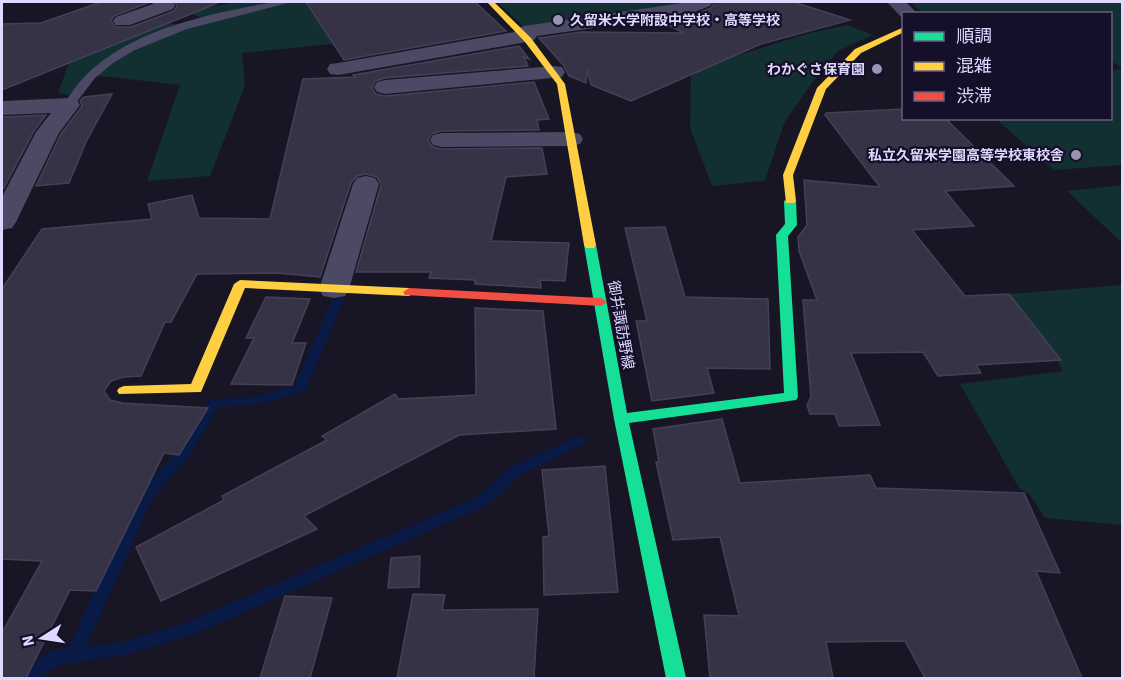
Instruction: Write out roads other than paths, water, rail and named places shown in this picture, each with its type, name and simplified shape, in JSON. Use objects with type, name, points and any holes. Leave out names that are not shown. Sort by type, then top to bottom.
[{"type":"street","points":[[123,21],[166,4],[161,2]]},
{"type":"street","name":"御井諏訪野線","points":[[490,2],[525,34],[561,84],[621,419],[676,678]]},
{"type":"street","points":[[338,69],[525,34],[687,9],[704,2]]},
{"type":"street","points":[[621,419],[791,397],[782,236],[790,225],[789,175],[822,88],[858,51],[902,29]]},
{"type":"street","points":[[385,87],[554,72]]},
{"type":"street","points":[[2,108],[69,105]]},
{"type":"street","points":[[2,222],[48,132],[69,105]]},
{"type":"street","points":[[442,140],[571,139]]},
{"type":"street","points":[[334,289],[366,184]]},
{"type":"street","points":[[124,392],[196,389],[240,284],[601,302]]},
{"type":"lane","points":[[69,105],[92,75],[116,57],[148,41],[181,27],[222,15],[287,2]]},
{"type":"waterway","points":[[73,656],[147,494],[185,452],[214,403],[261,400],[300,388],[338,300]]},
{"type":"waterway","points":[[73,656],[125,648],[191,628],[483,501],[512,473],[580,440]]},
{"type":"waterway","points":[[34,678],[39,668],[61,655],[73,656]]},
{"type":"place","name":"久留米大学附設中学校・高等学校","points":[[558,20]]},
{"type":"place","name":"わかぐさ保育園","points":[[877,69]]},
{"type":"place","name":"私立久留米学園高等学校東校舎","points":[[1076,155]]}]
